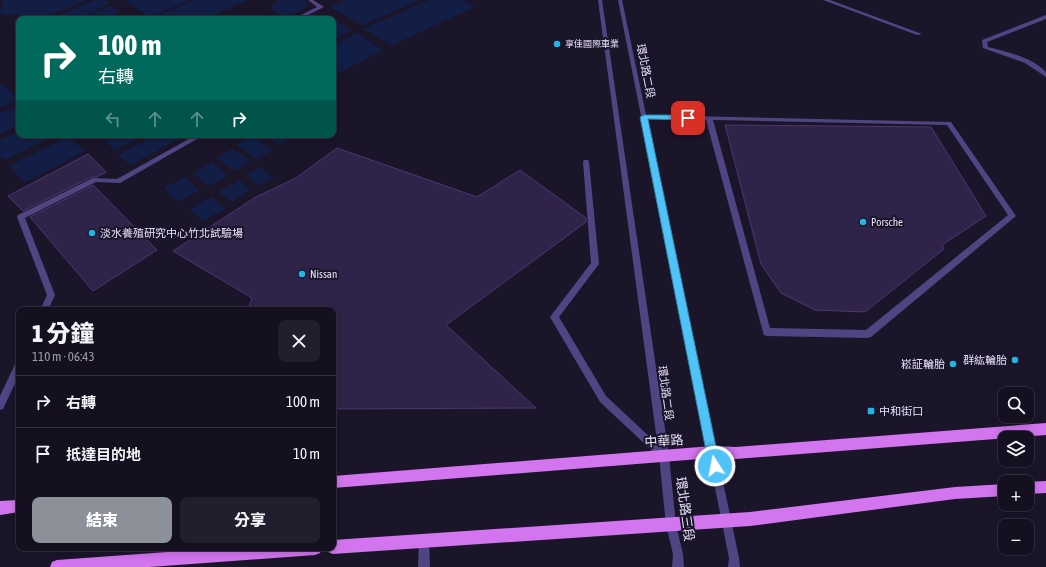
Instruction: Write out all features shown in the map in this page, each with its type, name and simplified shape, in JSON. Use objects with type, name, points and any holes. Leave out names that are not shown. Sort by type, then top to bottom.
[{"type":"main road","name":"中華路","points":[[336,482],[712,452],[743,452],[1046,429]]},
{"type":"main road","points":[[1034,488],[1046,487]]},
{"type":"main road","points":[[336,547],[750,519],[954,493],[998,490]]},
{"type":"main road","points":[[0,508],[16,506]]},
{"type":"main road","points":[[57,567],[274,551]]},
{"type":"street","points":[[302,16],[321,7],[310,0]]},
{"type":"street","name":"環北路二段","points":[[600,0],[664,456]]},
{"type":"street","name":"環北路二段","points":[[620,0],[712,452]]},
{"type":"street","points":[[826,0],[919,34]]},
{"type":"street","points":[[1046,17],[984,41],[986,48],[1035,66],[1046,75]]},
{"type":"street","points":[[644,117],[709,118],[949,123],[1012,216],[868,334],[767,332],[709,118]]},
{"type":"street","points":[[45,307],[51,295],[21,217],[95,180],[118,181],[196,138]]},
{"type":"street","points":[[586,162],[595,264],[554,318],[603,399],[664,456]]},
{"type":"street","points":[[0,406],[16,371]]},
{"type":"street","points":[[712,452],[734,558],[734,567]]},
{"type":"street","name":"環北路三段","points":[[664,456],[671,525],[678,554],[678,567]]},
{"type":"street","points":[[424,540],[424,567]]},
{"type":"water","points":[[3,0],[89,0],[47,16],[0,14]]},
{"type":"water","points":[[95,0],[104,0],[110,3],[83,16],[56,16]]},
{"type":"water","points":[[124,0],[189,0],[152,16],[148,16]]},
{"type":"water","points":[[195,0],[248,0],[211,16],[156,16]]},
{"type":"water","points":[[279,0],[305,0],[307,5],[295,14],[283,15],[274,12],[271,8],[275,2]]},
{"type":"water","points":[[346,0],[420,0],[362,25],[329,7]]},
{"type":"water","points":[[430,0],[463,0],[475,7],[392,45],[363,29]]},
{"type":"water","points":[[111,6],[120,12],[109,16],[86,16]]},
{"type":"water","points":[[336,22],[352,30],[336,38]]},
{"type":"water","points":[[357,33],[383,50],[336,74],[336,44]]},
{"type":"water","points":[[3,84],[16,97],[16,101],[0,108],[0,85]]},
{"type":"water","points":[[16,106],[16,126],[0,134],[0,113]]},
{"type":"water","points":[[16,132],[16,138],[50,138],[5,160],[0,156],[0,140]]},
{"type":"water","points":[[66,138],[69,138],[85,151],[25,182],[9,166]]},
{"type":"water","points":[[112,138],[138,138],[116,150],[105,142]]},
{"type":"water","points":[[151,138],[180,138],[130,165],[118,155]]},
{"type":"water","points":[[248,138],[255,138],[272,150],[257,159],[236,145]]},
{"type":"water","points":[[268,138],[290,138],[278,145]]},
{"type":"water","points":[[232,149],[251,161],[235,171],[216,158]]},
{"type":"water","points":[[212,162],[228,176],[209,186],[193,173]]},
{"type":"water","points":[[260,167],[274,178],[260,186],[246,174]]},
{"type":"water","points":[[185,177],[199,191],[177,202],[164,188]]},
{"type":"water","points":[[239,180],[251,190],[231,202],[219,191]]},
{"type":"water","points":[[212,197],[225,209],[202,221],[190,209]]},
{"type":"building","name":"Porsche","points":[[725,125],[931,127],[986,216],[942,245],[944,249],[865,312],[815,310],[781,293],[761,264]]},
{"type":"building","name":"Nissan","points":[[337,148],[477,197],[520,170],[586,218],[586,222],[446,325],[536,408],[336,409],[336,307],[249,307],[252,298],[173,251],[256,197],[296,178]]},
{"type":"building","points":[[88,154],[106,172],[97,177],[92,177],[23,211],[8,196]]},
{"type":"building","name":"淡水養殖研究中心竹北試驗場","points":[[93,185],[157,250],[93,291],[30,217]]},
{"type":"place","name":"享佳國際車業","points":[[557,44]]},
{"type":"place","name":"Porsche","points":[[863,222]]},
{"type":"place","name":"淡水養殖研究中心竹北試驗場","points":[[92,233]]},
{"type":"place","name":"Nissan","points":[[302,274]]},
{"type":"place","name":"群紘輪胎","points":[[1015,360]]},
{"type":"place","name":"崧証輪胎","points":[[953,364]]},
{"type":"place","name":"中和街口","points":[[871,411]]},
{"type":"route","points":[[688,118],[644,117],[715,466]]}]
